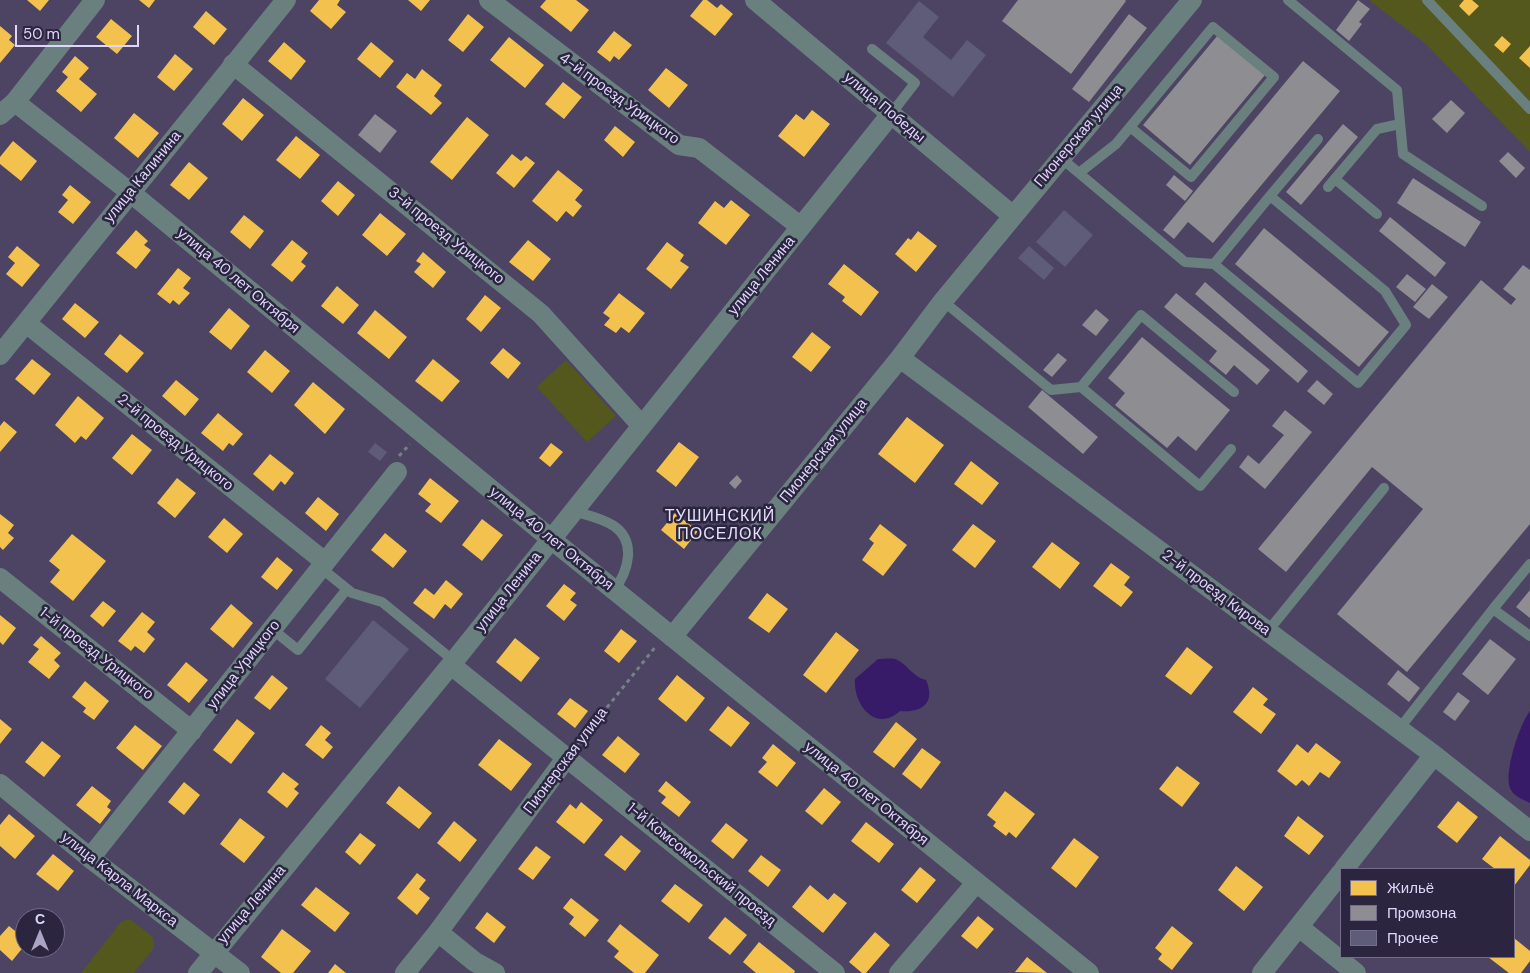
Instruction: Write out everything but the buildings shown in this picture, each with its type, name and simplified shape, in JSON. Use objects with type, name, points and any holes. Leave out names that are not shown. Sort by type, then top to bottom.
[{"type":"street","points":[[7,108],[95,0]]},
{"type":"street","name":"улица Калинина","points":[[0,355],[286,0]]},
{"type":"street","name":"4-й проезд Урицкого","points":[[488,0],[678,145],[699,148],[801,226]]},
{"type":"street","name":"улица Победы","points":[[755,0],[1013,216]]},
{"type":"street","name":"Пионерская улица","points":[[672,637],[900,358],[942,301],[1192,0]]},
{"type":"street","name":"3-й проезд Урицкого","points":[[233,64],[541,314],[642,426]]},
{"type":"street","name":"улица 40 лет Октября","points":[[7,108],[131,193],[551,539],[1089,973]]},
{"type":"street","name":"улица Ленина","points":[[198,973],[453,663],[891,114]]},
{"type":"street","name":"2-й проезд Урицкого","points":[[26,323],[323,565]]},
{"type":"street","name":"2-й проезд Кирова","points":[[900,358],[1434,755],[1530,831]]},
{"type":"street","name":"улица Урицкого","points":[[90,858],[397,472]]},
{"type":"street","name":"1-й проезд Урицкого","points":[[0,578],[192,731]]},
{"type":"street","points":[[453,663],[568,757]]},
{"type":"street","points":[[1345,868],[1434,755]]},
{"type":"street","name":"Пионерская улица","points":[[405,973],[438,932],[568,757]]},
{"type":"street","name":"1-й Комсомольский проезд","points":[[568,757],[835,973]]},
{"type":"street","name":"улица Карла Маркса","points":[[0,784],[90,858],[240,973]]},
{"type":"street","points":[[1262,973],[1340,874]]},
{"type":"street","points":[[899,973],[976,883]]},
{"type":"street","points":[[1299,927],[1356,973]]},
{"type":"street","points":[[438,932],[475,962],[495,973]]},
{"type":"lane","points":[[1288,0],[1397,90],[1402,154],[1482,206]]},
{"type":"lane","points":[[1427,0],[1530,109]]},
{"type":"lane","points":[[1079,173],[1116,144],[1130,127],[1213,27],[1274,78],[1191,177],[1130,127]]},
{"type":"lane","points":[[872,49],[915,83],[891,114]]},
{"type":"lane","points":[[1376,214],[1332,183],[1377,129],[1400,124]]},
{"type":"lane","points":[[1214,264],[1318,139]]},
{"type":"lane","points":[[1061,158],[1185,262],[1214,264],[1358,383],[1406,325],[1385,291],[1270,196]]},
{"type":"lane","points":[[942,301],[1051,390],[1080,387],[1141,315],[1234,392]]},
{"type":"lane","points":[[1080,387],[1200,486],[1231,449]]},
{"type":"lane","points":[[1268,631],[1384,488]]},
{"type":"lane","points":[[573,511],[602,519],[616,527],[623,537],[628,550],[628,566],[624,577],[614,590]]},
{"type":"lane","points":[[1399,729],[1530,564]]},
{"type":"lane","points":[[323,565],[352,593],[382,602],[453,663]]},
{"type":"lane","points":[[272,629],[298,650],[347,589]]},
{"type":"lane","points":[[1494,609],[1530,636]]},
{"type":"path","points":[[397,472],[400,455],[421,432]]},
{"type":"path","name":"Пионерская улица","points":[[568,757],[658,643],[672,637]]},
{"type":"green space","points":[[1369,0],[1530,0],[1530,152],[1426,44]]},
{"type":"green space","points":[[566,360],[616,416],[587,442],[537,387]]},
{"type":"green space","points":[[131,920],[153,937],[154,948],[134,973],[81,973],[121,922]]},
{"type":"shaded area","points":[[878,659],[895,659],[917,676],[926,680],[929,695],[925,705],[915,710],[900,711],[891,717],[883,719],[868,713],[858,698],[855,689],[855,679]]},
{"type":"shaded area","points":[[1530,711],[1530,803],[1512,792],[1509,783],[1509,773],[1517,738]]},
{"type":"district","name":"ТУШИНСКИЙ ПОСЕЛОК","points":[[720,526]]}]
